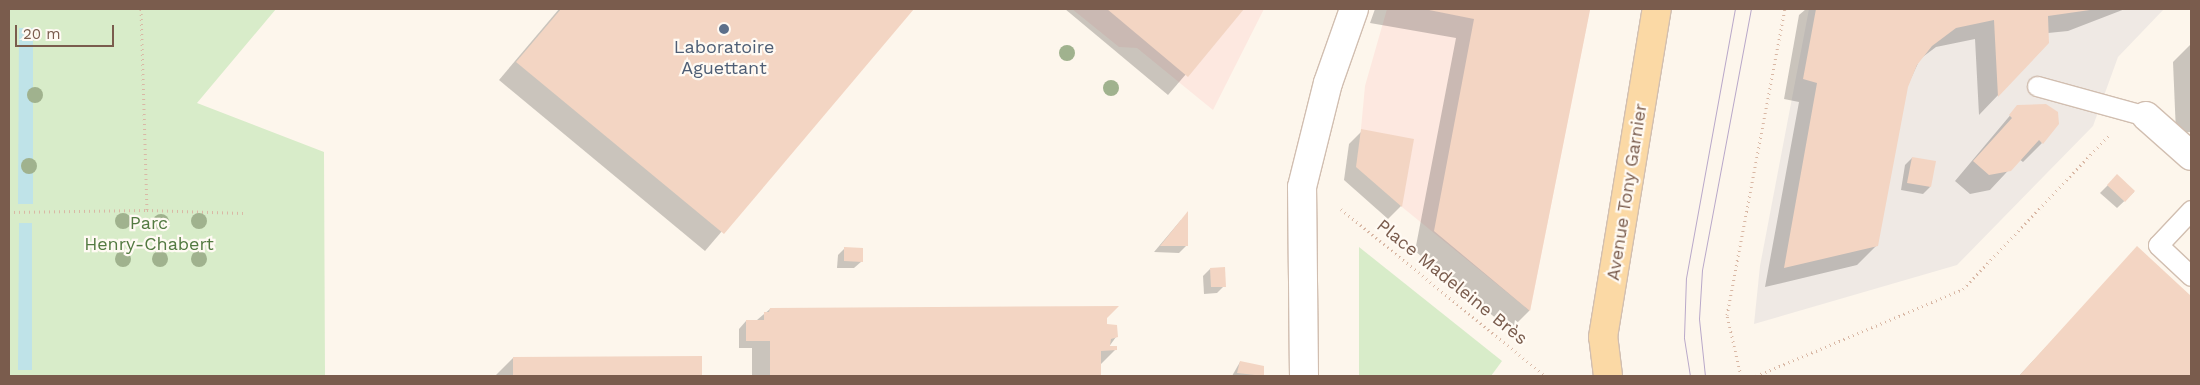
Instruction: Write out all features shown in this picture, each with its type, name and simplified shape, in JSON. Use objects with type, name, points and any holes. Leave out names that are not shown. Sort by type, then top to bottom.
[{"type":"main road","name":"Avenue Tony Garnier","points":[[1608,376],[1603,337],[1657,9]]},
{"type":"street","points":[[1304,376],[1302,187],[1328,83],[1354,9]]},
{"type":"street","points":[[2146,116],[2191,156]]},
{"type":"lane","points":[[2037,86],[2146,116]]},
{"type":"lane","points":[[2191,210],[2158,245],[2191,276]]},
{"type":"path","points":[[141,9],[147,210]]},
{"type":"path","points":[[1741,376],[1726,315],[1784,9]]},
{"type":"path","points":[[1756,376],[1963,289],[2111,133],[2146,116]]},
{"type":"path","name":"Place Madeleine Brès","points":[[1341,209],[1545,376]]},
{"type":"path","points":[[9,212],[147,210],[243,213]]},
{"type":"shaded area","points":[[1072,9],[1264,9],[1213,110],[1137,48],[1119,47]]},
{"type":"shaded area","points":[[1387,9],[1590,9],[1530,311],[1402,207],[1361,129],[1365,86]]},
{"type":"shaded area","points":[[1809,9],[2164,9],[2118,57],[2093,126],[1957,265],[1754,324],[1760,266]]},
{"type":"green space","name":"Parc Henry-Chabert","points":[[9,9],[276,9],[197,103],[324,152],[325,376],[9,376]]},
{"type":"green space","points":[[1359,247],[1502,361],[1491,376],[1359,376]]},
{"type":"water","points":[[19,28],[33,28],[33,204],[18,204]]},
{"type":"water","points":[[19,223],[32,223],[32,370],[18,370]]},
{"type":"building","points":[[561,9],[914,9],[724,234],[516,62]]},
{"type":"building","points":[[1107,9],[1244,9],[1188,77]]},
{"type":"building","points":[[1424,9],[1590,10],[1530,311],[1434,231],[1474,19]]},
{"type":"building","points":[[1816,9],[2097,9],[2048,16],[2049,43],[1998,97],[1994,20],[1956,28],[1932,46],[1917,65],[1908,87],[1878,246],[1784,268],[1817,83],[1803,79]]},
{"type":"building","points":[[2046,104],[2058,112],[2059,124],[2043,144],[2039,140],[2011,171],[1989,175],[1973,161],[2012,118],[2009,115],[2017,105]]},
{"type":"building","points":[[1361,129],[1414,139],[1402,207],[1356,167]]},
{"type":"building","points":[[1912,157],[1936,161],[1931,187],[1907,183]]},
{"type":"building","points":[[2117,174],[2135,191],[2125,202],[2107,185]]},
{"type":"building","points":[[1188,211],[1188,246],[1160,246]]},
{"type":"building","points":[[2137,246],[2191,296],[2191,376],[2019,376]]},
{"type":"building","points":[[844,247],[863,248],[863,262],[844,261]]},
{"type":"building","points":[[1225,267],[1226,287],[1211,287],[1210,268]]},
{"type":"building","points":[[1119,306],[1107,318],[1107,324],[1117,325],[1118,337],[1111,339],[1110,346],[1117,346],[1117,350],[1101,351],[1101,376],[770,376],[770,341],[746,341],[746,320],[764,320],[764,312],[769,312],[770,308]]},
{"type":"building","points":[[702,356],[702,376],[513,376],[513,357]]},
{"type":"building","points":[[1240,361],[1264,366],[1264,376],[1237,373]]},
{"type":"tram line","points":[[1690,376],[1684,337],[1686,278],[1735,9]]},
{"type":"tram line","points":[[1705,376],[1699,319],[1702,270],[1751,9]]},
{"type":"place","name":"Laboratoire Aguettant","points":[[724,29]]}]
